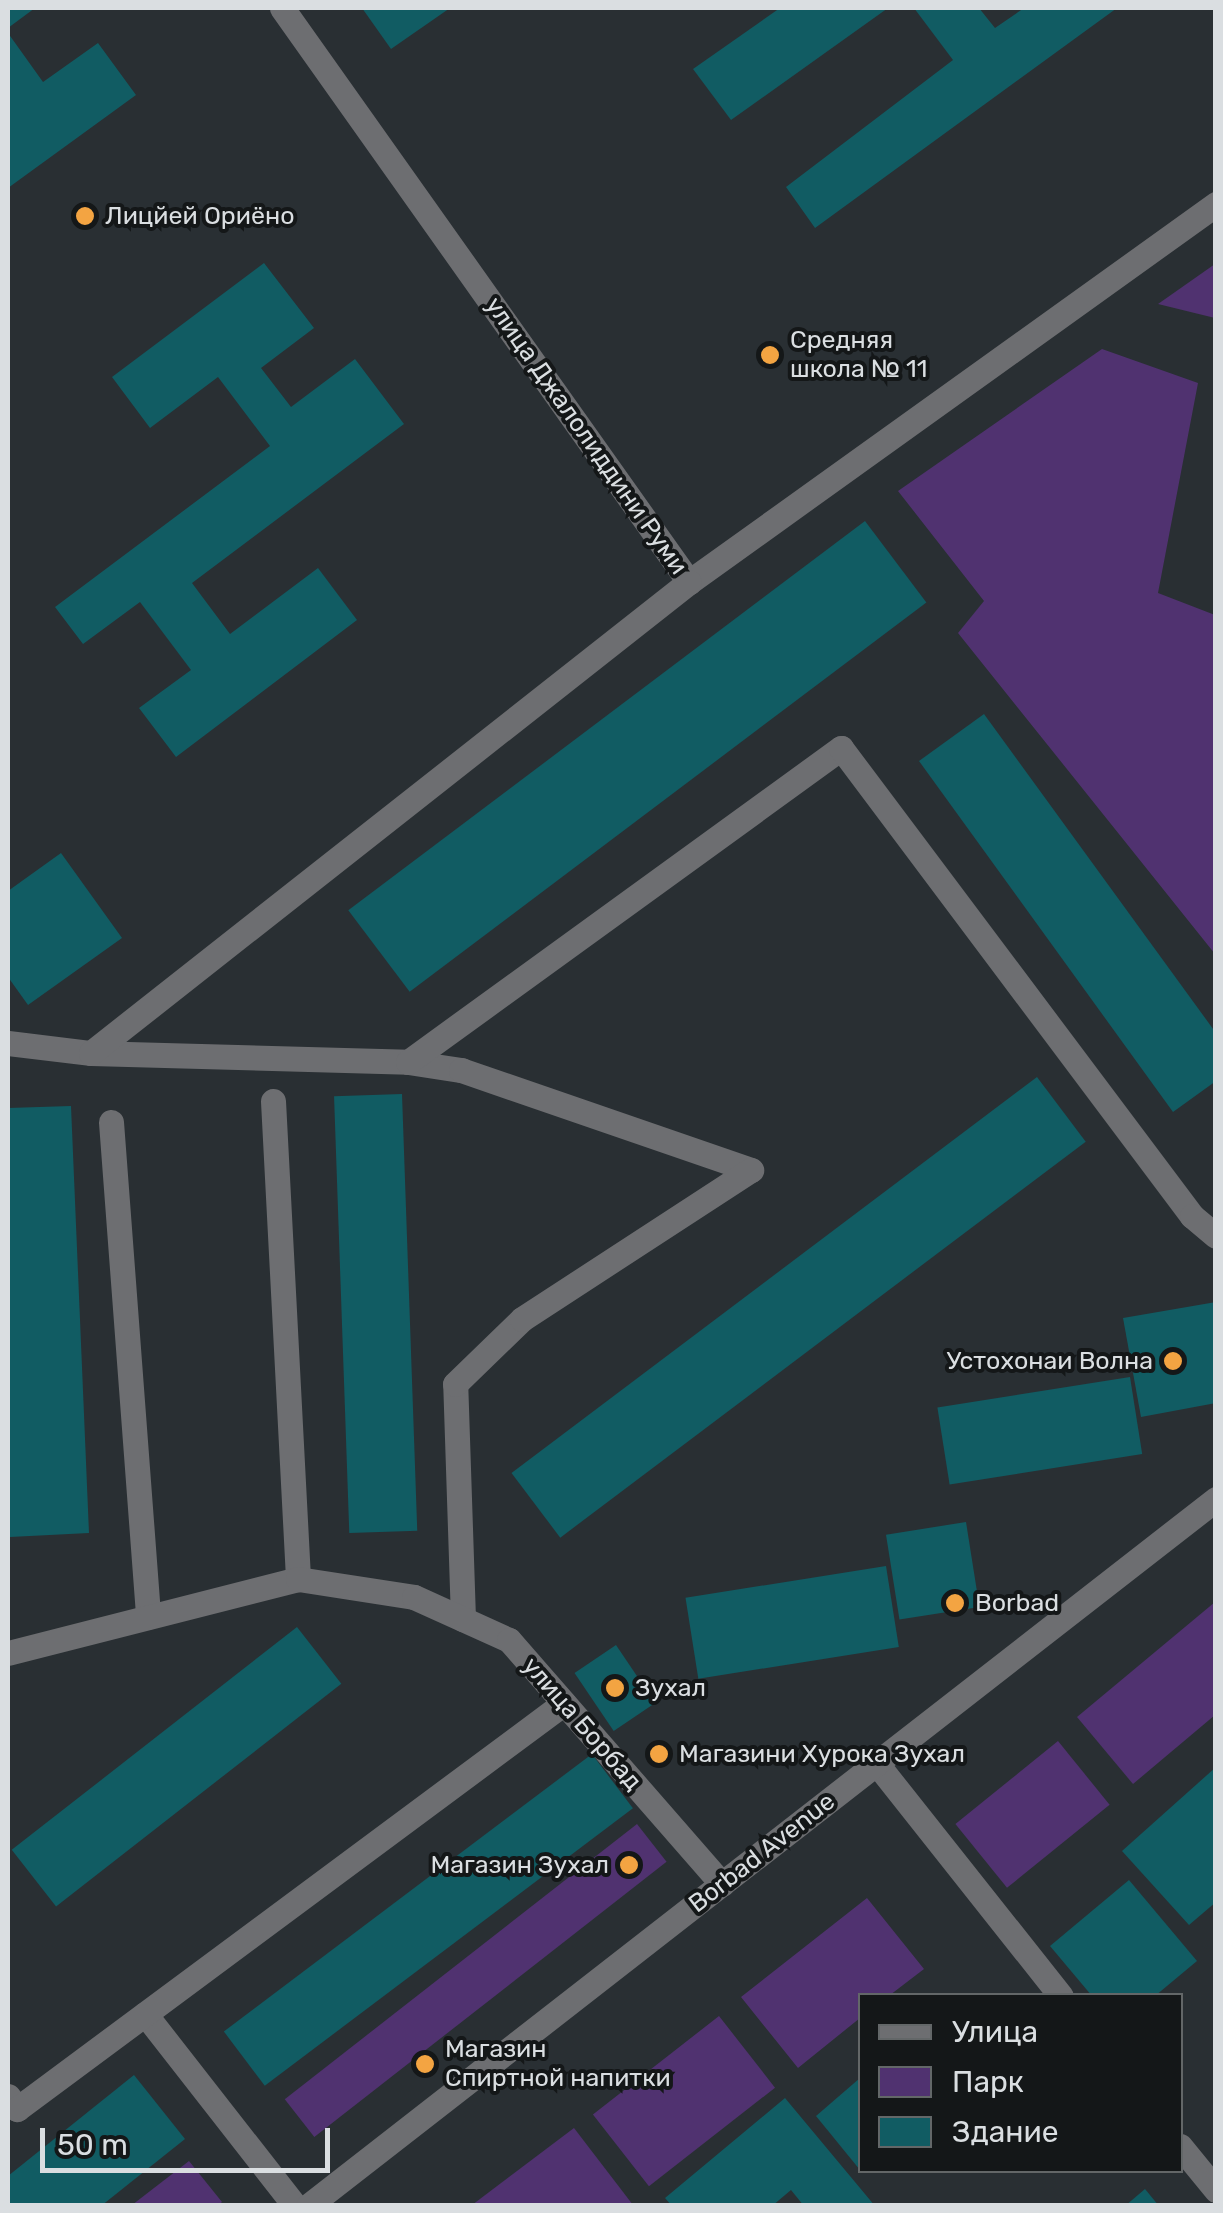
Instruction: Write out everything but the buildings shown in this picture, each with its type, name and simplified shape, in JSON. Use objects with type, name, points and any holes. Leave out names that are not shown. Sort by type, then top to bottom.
[{"type":"street","name":"улица Джалолиддини Руми","points":[[282,8],[689,582],[1216,204]]},
{"type":"street","points":[[90,1054],[689,582]]},
{"type":"street","points":[[408,1062],[841,748],[1192,1216],[1216,1236]]},
{"type":"street","points":[[8,1042],[90,1054],[408,1062],[460,1070],[751,1170],[522,1319],[455,1384],[463,1620]]},
{"type":"street","points":[[272,1101],[298,1579]]},
{"type":"street","points":[[110,1122],[148,1617]]},
{"type":"street","name":"Borbad Avenue","points":[[308,2206],[1216,1498]]},
{"type":"street","name":"улица Борбад","points":[[8,1653],[298,1579],[414,1598],[509,1640],[722,1884]]},
{"type":"street","points":[[11,2107],[145,2014],[564,1703]]},
{"type":"street","points":[[877,1764],[1059,1993]]},
{"type":"street","points":[[145,2014],[295,2206]]},
{"type":"street","points":[[1183,2150],[1216,2190]]},
{"type":"green space","points":[[1215,264],[1215,318],[1158,304]]},
{"type":"green space","points":[[1102,349],[1198,383],[1158,593],[1215,615],[1215,954],[958,633],[984,601],[898,491]]},
{"type":"green space","points":[[1215,1602],[1215,1715],[1133,1784],[1077,1717]]},
{"type":"green space","points":[[1058,1741],[1110,1805],[1007,1888],[955,1824]]},
{"type":"green space","points":[[637,1824],[667,1862],[314,2137],[285,2099]]},
{"type":"green space","points":[[867,1898],[924,1969],[893,1993],[858,1993],[858,2020],[798,2068],[741,1997]]},
{"type":"green space","points":[[719,2016],[775,2088],[649,2186],[593,2115]]},
{"type":"green space","points":[[574,2128],[633,2205],[472,2205]]},
{"type":"green space","points":[[189,2161],[222,2202],[132,2205]]},
{"type":"place","name":"Лицйей Ориёно","points":[[85,216]]},
{"type":"place","name":"Средняя школа № 11","points":[[770,355]]},
{"type":"place","name":"Устохонаи Волна","points":[[1173,1361]]},
{"type":"place","name":"Borbad","points":[[955,1603]]},
{"type":"place","name":"Зухал","points":[[615,1688]]},
{"type":"place","name":"Магазини Хурока Зухал","points":[[659,1754]]},
{"type":"place","name":"Магазин Зухал","points":[[629,1865]]},
{"type":"place","name":"Магазин Спиртной напитки","points":[[425,2064]]}]
